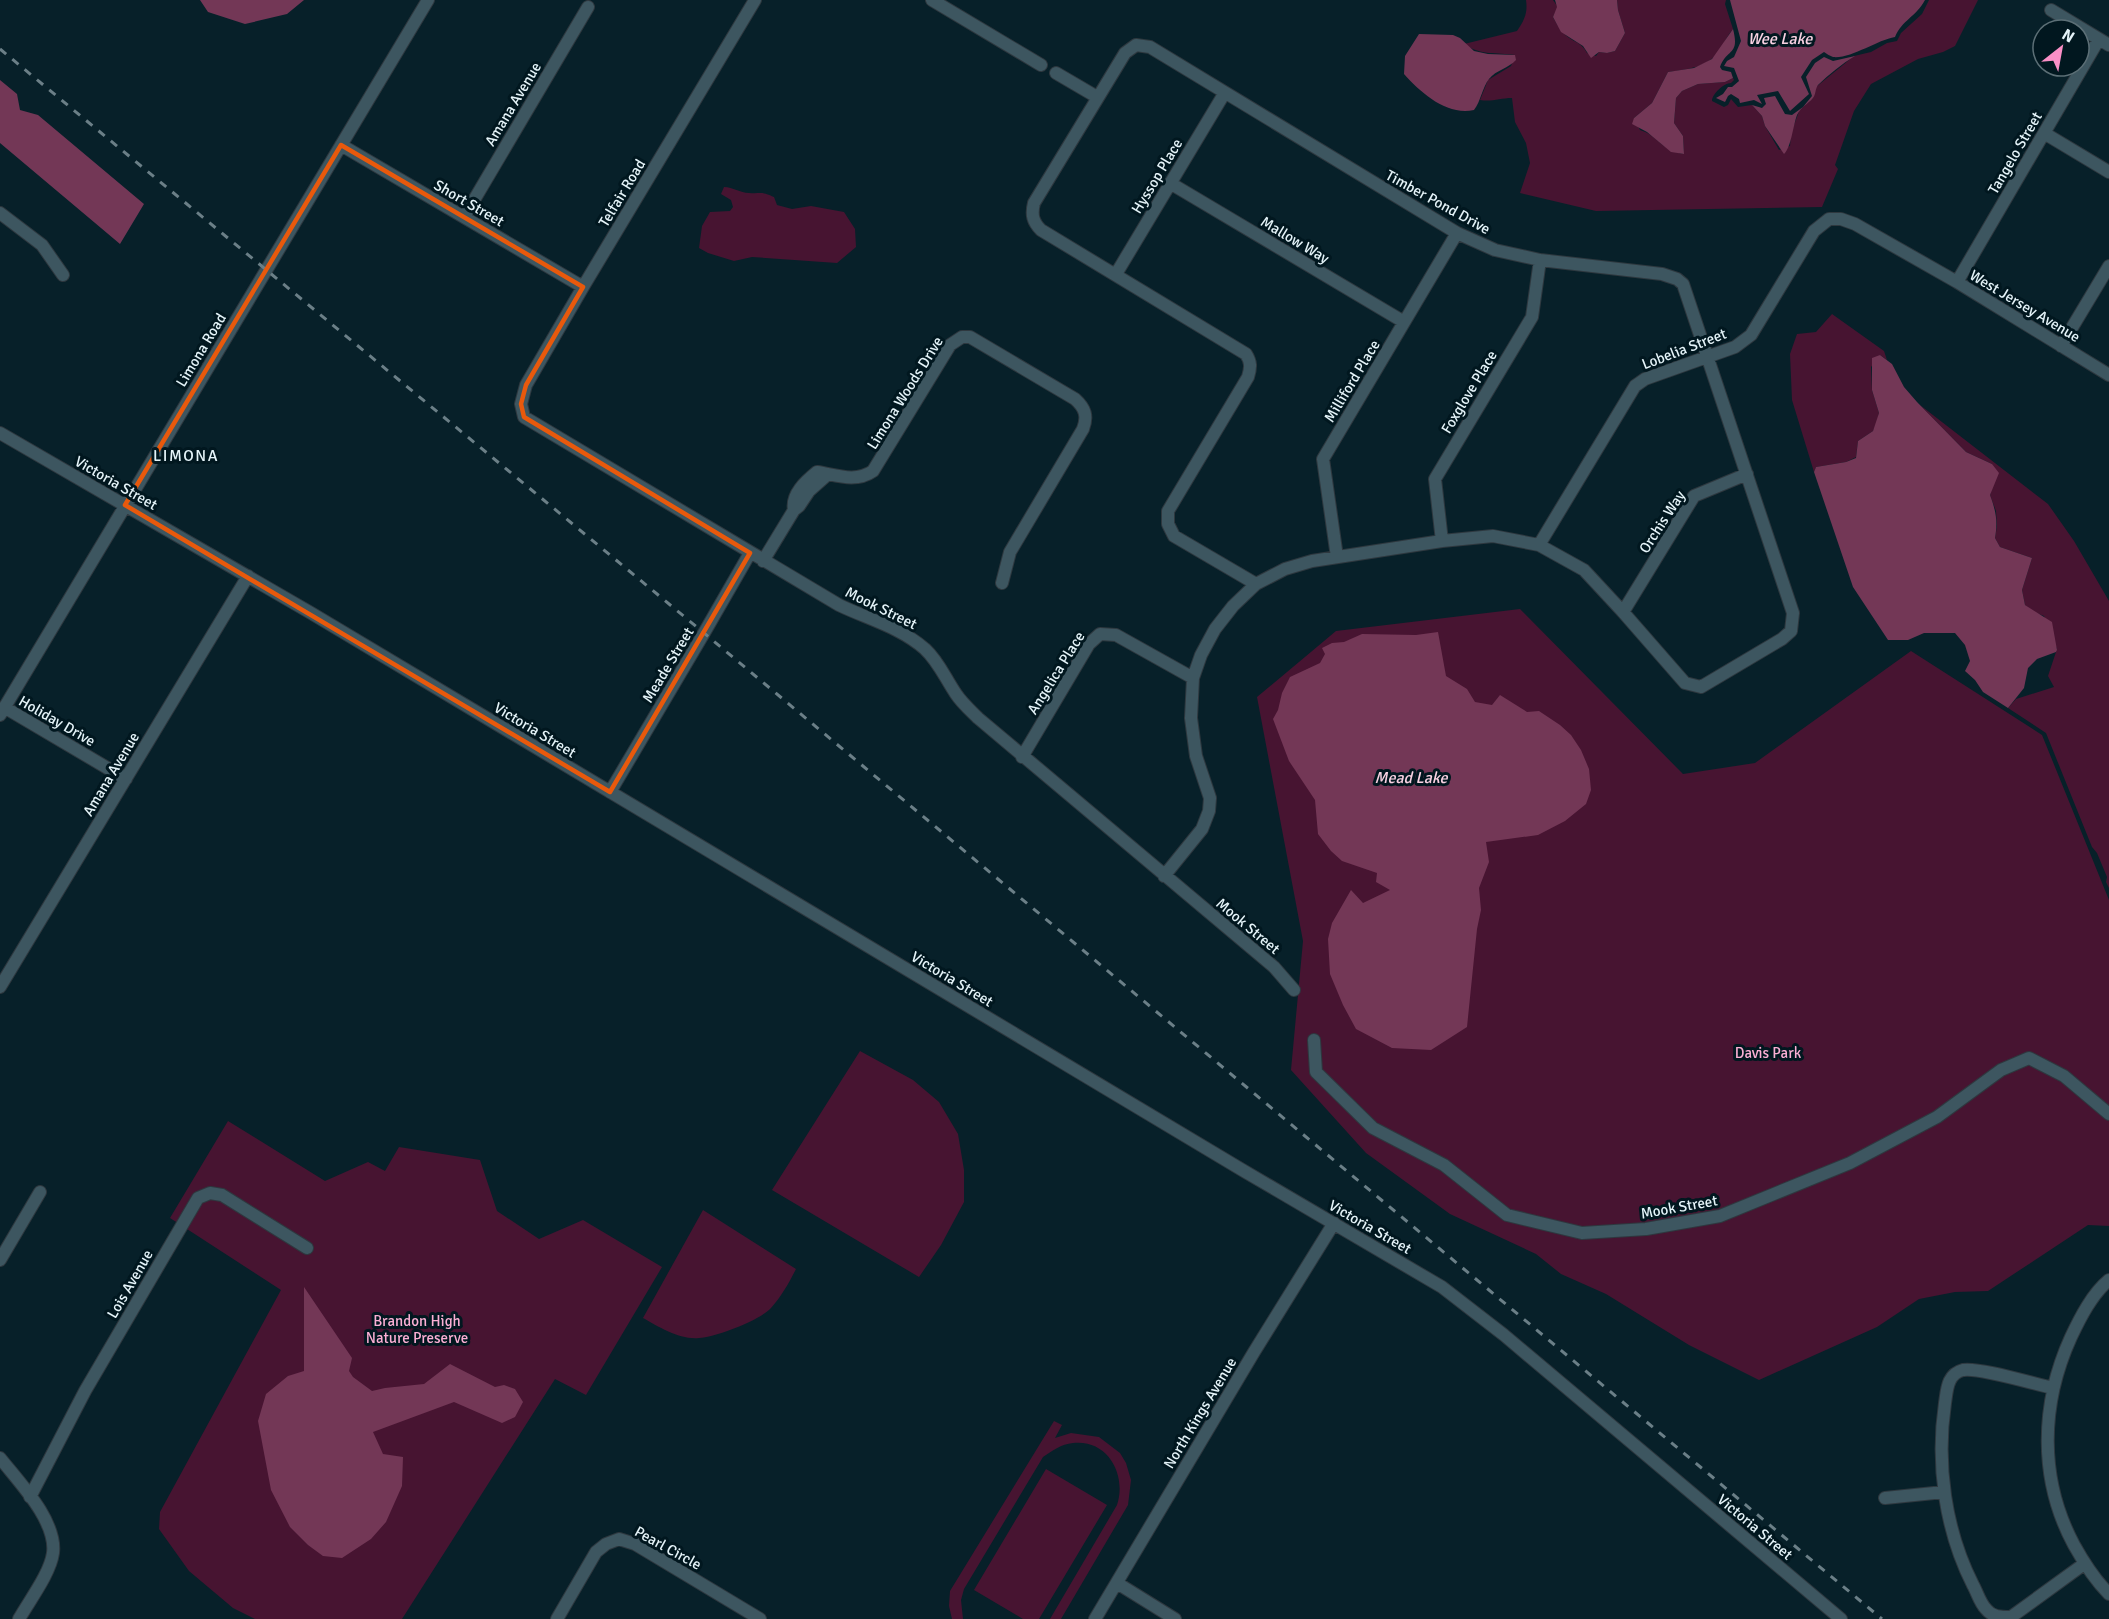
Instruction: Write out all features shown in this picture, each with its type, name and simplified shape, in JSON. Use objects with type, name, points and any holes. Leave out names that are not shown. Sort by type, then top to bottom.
[{"type":"street","name":"Limona Road","points":[[2,711],[428,0]]},
{"type":"street","name":"Telfair Road","points":[[521,404],[526,385],[755,0]]},
{"type":"street","points":[[932,0],[1041,65]]},
{"type":"street","name":"Amana Avenue","points":[[464,217],[588,7]]},
{"type":"street","points":[[2051,10],[2104,42]]},
{"type":"street","name":"Tangelo Street","points":[[1957,282],[2044,133],[2104,42]]},
{"type":"street","name":"Timber Pond Drive","points":[[1193,678],[1201,655],[1215,629],[1233,606],[1256,584],[1285,569],[1312,561],[1442,541],[1493,536],[1539,545],[1584,570],[1685,683],[1701,687],[1782,639],[1791,631],[1793,612],[1748,474],[1706,357],[1687,291],[1677,279],[1662,274],[1540,260],[1495,250],[1457,234],[1150,47],[1136,45],[1125,53],[1097,97],[1034,204],[1033,218],[1035,225],[1041,230],[1240,348],[1250,360],[1251,368],[1248,377],[1168,511],[1167,518],[1174,536],[1256,584]]},
{"type":"street","points":[[1056,73],[1097,97]]},
{"type":"street","name":"Hyssop Place","points":[[1116,274],[1224,93]]},
{"type":"street","points":[[2044,133],[2109,172]]},
{"type":"street","name":"Short Street","points":[[340,144],[583,287]]},
{"type":"street","name":"Mallow Way","points":[[1170,183],[1404,322]]},
{"type":"street","points":[[0,213],[42,245],[63,275]]},
{"type":"street","name":"Lobelia Street","points":[[1539,545],[1635,386],[1645,379],[1735,347],[1751,335],[1814,231],[1829,219],[1841,219],[1855,224],[1957,282]]},
{"type":"street","name":"Milliford Place","points":[[1337,557],[1323,459],[1457,234]]},
{"type":"street","name":"Foxglove Place","points":[[1442,541],[1435,478],[1532,317],[1540,260]]},
{"type":"street","points":[[2061,346],[2109,266]]},
{"type":"street","name":"West Jersey Avenue","points":[[1957,282],[2109,375]]},
{"type":"street","name":"Limona Woods Drive","points":[[763,561],[794,510],[794,500],[817,472],[827,476],[860,478],[873,471],[950,345],[962,337],[970,337],[1075,399],[1086,413],[1083,429],[1010,552],[1002,583]]},
{"type":"street","name":"Mook Street","points":[[521,404],[524,417],[839,605],[887,624],[925,649],[942,669],[955,693],[965,705],[1022,757],[1274,968],[1294,990]]},
{"type":"street","name":"Victoria Street","points":[[0,433],[248,576],[1427,1278],[1473,1310],[1841,1619]]},
{"type":"street","name":"Orchis Way","points":[[1623,612],[1694,496],[1748,474]]},
{"type":"street","name":"Meade Street","points":[[609,792],[750,553]]},
{"type":"street","name":"Amana Avenue","points":[[1,984],[248,576]]},
{"type":"street","name":"Angelica Place","points":[[1022,757],[1089,644],[1100,634],[1116,635],[1193,678]]},
{"type":"street","points":[[1164,876],[1202,829],[1209,811],[1210,798],[1196,756],[1193,736],[1190,699],[1193,678]]},
{"type":"street","name":"Holiday Drive","points":[[2,711],[126,779]]},
{"type":"street","name":"Mook Street","points":[[1314,1040],[1316,1072],[1373,1128],[1444,1165],[1507,1215],[1582,1233],[1646,1228],[1720,1216],[1850,1163],[1937,1117],[2001,1070],[2029,1058],[2064,1076],[2109,1114]]},
{"type":"street","points":[[0,1260],[40,1192]]},
{"type":"street","name":"Lois Avenue","points":[[30,1497],[85,1391],[198,1198],[210,1193],[222,1195],[307,1248]]},
{"type":"street","name":"North Kings Avenue","points":[[1095,1619],[1254,1352],[1334,1223]]},
{"type":"street","points":[[2109,1280],[2102,1286],[2078,1322],[2064,1353],[2053,1388],[2046,1433],[2049,1479],[2062,1523],[2084,1563],[2109,1594]]},
{"type":"street","points":[[2053,1388],[1984,1372],[1963,1370],[1952,1376],[1948,1383],[1941,1427],[1944,1492],[1952,1532],[1966,1572],[1986,1610],[1998,1617],[2011,1617],[2084,1563]]},
{"type":"street","points":[[0,1458],[51,1529],[53,1553],[45,1575],[19,1619]]},
{"type":"street","points":[[1885,1498],[1944,1492]]},
{"type":"street","name":"Pearl Circle","points":[[557,1619],[596,1552],[606,1544],[619,1539],[635,1544],[760,1619]]},
{"type":"street","points":[[1117,1583],[1175,1619]]},
{"type":"highlighted area","points":[[341,145],[583,287],[526,385],[521,404],[524,417],[750,553],[610,792],[125,505]]},
{"type":"green space","points":[[1526,0],[1553,0],[1558,7],[1553,17],[1561,30],[1581,45],[1587,53],[1596,56],[1599,52],[1615,51],[1625,33],[1617,0],[1726,0],[1725,4],[1733,29],[1720,50],[1703,64],[1668,72],[1652,103],[1634,118],[1640,130],[1670,149],[1684,154],[1683,136],[1674,123],[1676,98],[1682,91],[1698,84],[1725,82],[1733,78],[1731,83],[1716,92],[1712,101],[1724,107],[1731,99],[1738,107],[1752,105],[1762,116],[1779,150],[1790,146],[1791,133],[1799,111],[1813,98],[1816,87],[1854,56],[1871,52],[1887,43],[1897,41],[1901,33],[1922,14],[1929,0],[1978,0],[1955,46],[1918,59],[1871,84],[1854,111],[1835,165],[1838,169],[1822,207],[1596,211],[1520,193],[1530,163],[1526,143],[1515,122],[1512,98],[1480,100],[1488,80],[1511,66],[1515,55],[1483,52],[1464,44],[1517,31],[1525,17]]},
{"type":"green space","points":[[724,187],[746,193],[767,194],[774,197],[777,205],[792,209],[811,206],[844,212],[855,229],[856,247],[837,263],[752,257],[734,261],[708,253],[699,248],[702,226],[710,212],[730,211],[733,207],[731,200],[721,194]]},
{"type":"green space","points":[[1832,314],[1884,351],[1887,360],[1880,355],[1871,367],[1872,390],[1879,413],[1873,431],[1858,441],[1856,457],[1846,462],[1816,467],[1814,472],[1792,400],[1790,354],[1797,334],[1816,332]]},
{"type":"green space","points":[[1920,405],[2048,504],[2074,541],[2109,601],[2109,888],[2106,882],[2107,877],[2092,847],[2046,733],[2008,708],[2016,699],[2054,687],[2048,676],[2057,649],[2044,616],[2025,605],[2022,590],[2032,558],[2000,547],[1995,538],[1996,511],[1990,495],[1994,481],[1992,464],[1966,452]]},
{"type":"green space","name":"Davis Park","points":[[1520,609],[1683,774],[1755,763],[1911,651],[2042,735],[2109,900],[2109,1226],[2088,1225],[1988,1291],[1955,1292],[1919,1299],[1877,1327],[1759,1380],[1689,1345],[1606,1294],[1561,1274],[1536,1254],[1450,1214],[1366,1153],[1291,1070],[1303,941],[1257,697],[1336,631]]},
{"type":"green space","points":[[860,1051],[913,1080],[939,1102],[958,1134],[964,1170],[964,1202],[941,1245],[919,1277],[772,1190]]},
{"type":"green space","name":"Brandon High Nature Preserve","points":[[228,1121],[325,1181],[368,1162],[385,1171],[399,1147],[480,1160],[497,1211],[539,1239],[583,1220],[662,1267],[586,1395],[555,1379],[402,1619],[255,1619],[233,1608],[189,1571],[159,1529],[160,1512],[281,1290],[170,1218]]},
{"type":"green space","points":[[703,1210],[796,1269],[781,1295],[765,1313],[726,1331],[706,1337],[692,1338],[670,1332],[643,1318]]},
{"type":"green space","points":[[1054,1421],[1062,1425],[1055,1438],[1071,1433],[1099,1437],[1120,1453],[1131,1480],[1128,1505],[1061,1619],[1050,1619],[1117,1505],[1119,1482],[1112,1461],[1096,1447],[1085,1443],[1073,1443],[1050,1452],[1043,1457],[964,1589],[961,1600],[963,1619],[952,1619],[949,1606],[950,1591]]},
{"type":"green space","points":[[1046,1469],[1107,1505],[1039,1619],[1023,1619],[974,1590]]},
{"type":"water","points":[[200,0],[304,0],[287,14],[245,24],[208,12]]},
{"type":"water","points":[[1555,0],[1617,0],[1625,33],[1615,51],[1599,52],[1591,58],[1583,46],[1561,32],[1553,17],[1557,7]]},
{"type":"water","name":"Wee Lake","points":[[1730,0],[1925,0],[1918,11],[1901,26],[1895,37],[1848,55],[1833,57],[1824,52],[1812,60],[1801,77],[1809,94],[1790,111],[1778,91],[1757,95],[1762,104],[1754,100],[1740,103],[1739,99],[1731,94],[1725,102],[1716,98],[1739,81],[1734,68],[1724,66],[1734,57],[1741,41]]},
{"type":"water","points":[[1733,29],[1734,48],[1720,67],[1722,70],[1731,72],[1733,78],[1725,82],[1698,84],[1682,91],[1676,98],[1674,123],[1683,136],[1684,154],[1671,152],[1647,132],[1632,124],[1634,118],[1652,103],[1668,72],[1694,68],[1712,59]]},
{"type":"water","points":[[1419,34],[1453,35],[1460,38],[1474,51],[1515,55],[1516,60],[1489,79],[1474,110],[1454,110],[1426,95],[1404,74],[1405,56]]},
{"type":"water","points":[[1855,56],[1818,85],[1813,98],[1797,115],[1790,142],[1784,154],[1765,126],[1762,116],[1752,105],[1762,108],[1766,104],[1764,98],[1775,96],[1785,114],[1792,115],[1812,96],[1806,77],[1815,63],[1824,57],[1833,61]]},
{"type":"water","points":[[0,80],[17,94],[20,110],[38,115],[144,204],[120,244],[0,143]]},
{"type":"water","points":[[1880,355],[1892,364],[1904,387],[1917,402],[1966,452],[1992,464],[1999,473],[1990,495],[1996,516],[1995,538],[2000,547],[2032,558],[2022,590],[2025,605],[2052,622],[2057,650],[2037,659],[2028,668],[2024,688],[2008,708],[1983,692],[1965,671],[1970,661],[1965,645],[1955,633],[1924,633],[1908,640],[1888,640],[1853,587],[1814,472],[1816,467],[1856,458],[1858,441],[1873,431],[1879,413],[1872,390],[1872,358]]},
{"type":"water","name":"Mead Lake","points":[[1438,632],[1446,676],[1467,689],[1475,702],[1492,705],[1500,695],[1527,712],[1539,711],[1560,725],[1571,735],[1581,750],[1589,769],[1591,790],[1586,804],[1565,821],[1538,835],[1486,842],[1489,862],[1479,888],[1481,910],[1467,1027],[1431,1050],[1392,1048],[1356,1029],[1330,974],[1328,939],[1332,923],[1351,890],[1363,903],[1390,890],[1376,882],[1377,873],[1342,861],[1318,834],[1315,800],[1289,761],[1273,719],[1290,677],[1320,663],[1325,654],[1322,648],[1362,634],[1416,635]]},
{"type":"water","points":[[304,1287],[352,1358],[349,1371],[353,1377],[372,1391],[424,1384],[450,1364],[495,1387],[504,1385],[515,1389],[523,1402],[515,1417],[502,1423],[454,1402],[373,1432],[383,1454],[403,1457],[402,1486],[386,1522],[371,1539],[342,1558],[323,1556],[290,1527],[271,1490],[258,1421],[266,1394],[288,1376],[304,1371]]},
{"type":"railway","points":[[0,49],[704,633],[1882,1619]]},
{"type":"district","name":"LIMONA","points":[[186,455]]}]
